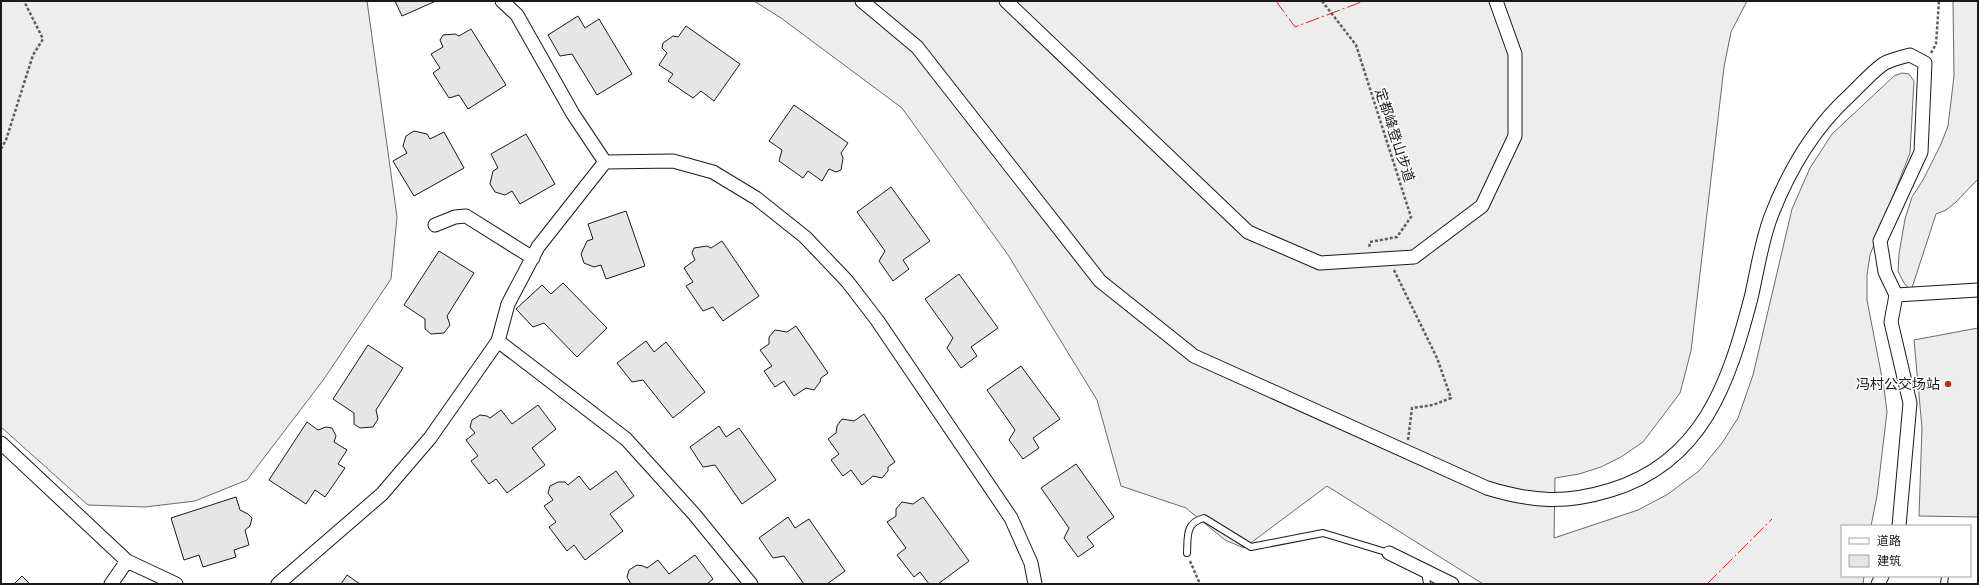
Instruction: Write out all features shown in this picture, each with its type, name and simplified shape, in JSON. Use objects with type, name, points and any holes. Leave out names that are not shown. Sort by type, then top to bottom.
[{"type":"street","points":[[502,1],[518,14],[573,114],[605,162]]},
{"type":"street","points":[[862,1],[917,47],[1100,281],[1194,356],[1487,488],[1533,500],[1560,499],[1601,493],[1638,480],[1655,471],[1694,433],[1712,408],[1721,392],[1731,367],[1750,298],[1765,234],[1781,193],[1810,141],[1837,107],[1886,62],[1910,55],[1925,63],[1920,152],[1880,241],[1885,272],[1896,295],[1891,322],[1910,403],[1899,525]]},
{"type":"street","points":[[1006,1],[1248,232],[1320,263],[1414,257],[1482,206],[1515,136],[1515,54],[1496,1]]},
{"type":"street","points":[[605,162],[673,161],[713,172],[756,198],[805,237],[847,281],[877,320],[1011,518],[1031,564],[1035,584]]},
{"type":"street","points":[[278,584],[382,494],[430,438],[498,341],[508,304],[538,247],[605,162]]},
{"type":"street","points":[[435,225],[455,217],[466,216],[532,258]]},
{"type":"street","points":[[1896,295],[1978,290]]},
{"type":"street","points":[[498,341],[626,439],[694,514],[751,584]]},
{"type":"street","points":[[1,444],[127,561],[176,584]]},
{"type":"street","points":[[1389,553],[1426,578],[1452,584]]},
{"type":"street","points":[[111,584],[127,561]]},
{"type":"lane","points":[[1187,553],[1189,528],[1195,520],[1204,518],[1251,547],[1323,533],[1389,553]]},
{"type":"path","points":[[1,149],[6,140],[33,55],[42,39],[24,1]]},
{"type":"path","name":"定都峰登山步道","points":[[1322,1],[1356,45],[1411,217],[1397,237],[1370,242],[1367,260]]},
{"type":"path","points":[[1925,63],[1936,44],[1939,1]]},
{"type":"path","points":[[1389,258],[1398,280],[1436,358],[1451,398],[1432,405],[1412,408],[1407,452]]},
{"type":"path","points":[[1187,553],[1200,584]]},
{"type":"shaded area","points":[[1,1],[367,1],[397,217],[391,279],[324,379],[247,480],[195,501],[145,507],[88,505],[1,427]]},
{"type":"shaded area","points":[[754,1],[1747,1],[1731,32],[1724,67],[1691,351],[1680,393],[1643,442],[1621,457],[1601,467],[1579,474],[1555,478],[1554,538],[1638,510],[1668,494],[1699,471],[1722,443],[1738,418],[1753,375],[1792,209],[1810,168],[1832,134],[1894,76],[1902,73],[1909,74],[1914,81],[1910,153],[1870,255],[1867,275],[1867,300],[1884,388],[1887,412],[1877,496],[1871,525],[1841,525],[1841,577],[1864,577],[1863,584],[1483,584],[1327,486],[1244,548],[1225,540],[1186,508],[1121,486],[1097,400],[1008,255],[902,108],[781,18]]},
{"type":"shaded area","points":[[1953,1],[1978,1],[1978,179],[1956,202],[1946,210],[1936,214],[1911,291],[1904,283],[1898,271],[1899,254],[1905,219],[1912,197],[1923,180],[1941,144],[1948,126],[1954,76]]},
{"type":"shaded area","name":"冯村公交场站","points":[[1978,328],[1978,517],[1919,516],[1922,428],[1914,340]]},
{"type":"building","points":[[395,1],[436,1],[402,16]]},
{"type":"building","points":[[578,16],[585,28],[599,19],[632,74],[597,95],[572,54],[560,56],[548,35]]},
{"type":"building","points":[[686,26],[740,64],[714,101],[701,91],[693,98],[668,81],[673,74],[659,65],[667,53],[662,48],[663,43],[673,36],[678,37]]},
{"type":"building","points":[[471,29],[506,85],[468,109],[459,95],[449,98],[433,73],[440,68],[431,54],[443,47],[440,40],[443,35],[455,34],[459,36]]},
{"type":"building","points":[[794,105],[848,143],[841,153],[843,158],[841,170],[836,172],[829,169],[822,181],[808,171],[803,178],[779,161],[782,150],[769,141]]},
{"type":"building","points":[[414,131],[427,134],[430,139],[444,132],[464,168],[414,196],[393,161],[407,153],[403,146],[406,136]]},
{"type":"building","points":[[526,134],[555,184],[520,204],[512,191],[505,195],[495,192],[490,184],[493,171],[498,168],[491,154]]},
{"type":"building","points":[[891,187],[930,241],[903,260],[909,269],[893,281],[879,261],[885,251],[857,212]]},
{"type":"building","points":[[626,211],[645,266],[606,279],[601,265],[594,267],[584,263],[581,254],[587,241],[593,239],[588,224]]},
{"type":"building","points":[[722,241],[759,296],[723,321],[713,307],[703,311],[686,286],[693,282],[684,268],[695,260],[692,253],[694,248],[707,246],[711,248]]},
{"type":"building","points":[[439,251],[474,273],[447,316],[450,325],[444,333],[431,334],[425,329],[425,319],[404,305]]},
{"type":"building","points":[[959,274],[998,328],[971,347],[977,356],[961,368],[947,348],[953,338],[925,299]]},
{"type":"building","points":[[563,283],[607,328],[577,357],[544,323],[533,327],[516,309],[542,285],[551,294]]},
{"type":"building","points":[[796,326],[828,373],[821,378],[814,390],[806,388],[794,396],[784,381],[775,387],[764,371],[772,366],[760,350],[769,344],[769,337],[775,330],[787,332]]},
{"type":"building","points":[[646,341],[654,352],[666,342],[705,392],[673,418],[643,380],[632,382],[617,363]]},
{"type":"building","points":[[368,345],[403,368],[376,410],[378,419],[373,427],[360,428],[354,424],[354,413],[333,399]]},
{"type":"building","points":[[1021,366],[1060,419],[1033,438],[1039,448],[1023,459],[1009,440],[1015,430],[987,390]]},
{"type":"building","points":[[538,405],[556,429],[532,448],[545,465],[507,493],[496,479],[489,484],[471,461],[478,456],[466,440],[475,433],[470,427],[472,420],[480,415],[490,418],[501,410],[512,424]]},
{"type":"building","points":[[864,414],[895,462],[888,467],[888,471],[882,478],[873,476],[862,485],[851,470],[843,476],[831,460],[839,454],[828,439],[836,433],[837,426],[842,419],[854,421]]},
{"type":"building","points":[[307,422],[318,430],[326,427],[332,428],[336,436],[334,442],[347,450],[338,464],[345,468],[325,497],[315,490],[306,504],[269,480]]},
{"type":"building","points":[[719,426],[726,437],[739,428],[776,480],[742,504],[715,465],[703,467],[690,447]]},
{"type":"building","points":[[1076,464],[1114,517],[1087,537],[1094,546],[1078,557],[1064,538],[1069,528],[1041,488]]},
{"type":"building","points":[[616,471],[634,496],[610,514],[623,531],[585,560],[574,545],[567,551],[549,527],[556,522],[544,506],[553,500],[548,493],[550,486],[558,482],[565,482],[568,485],[579,476],[590,490]]},
{"type":"building","points":[[236,497],[240,510],[252,518],[250,526],[245,530],[249,545],[234,550],[236,557],[203,567],[199,555],[184,560],[171,518]]},
{"type":"building","points":[[923,497],[969,561],[938,584],[929,584],[920,572],[914,577],[897,555],[906,548],[887,522],[896,516],[896,509],[902,502],[913,504]]},
{"type":"building","points":[[788,517],[795,528],[809,519],[845,571],[827,584],[804,584],[784,556],[773,558],[759,538]]},
{"type":"building","points":[[695,555],[713,579],[707,584],[631,584],[627,577],[629,570],[637,565],[647,568],[658,560],[669,574]]},
{"type":"building","points":[[347,575],[360,584],[341,584]]},
{"type":"building","points":[[22,576],[30,584],[14,584]]},
{"type":"power","points":[[1276,1],[1295,27],[1364,1]]},
{"type":"power","points":[[1707,584],[1772,519]]},
{"type":"place","name":"冯村公交场站","points":[[1948,384]]}]
